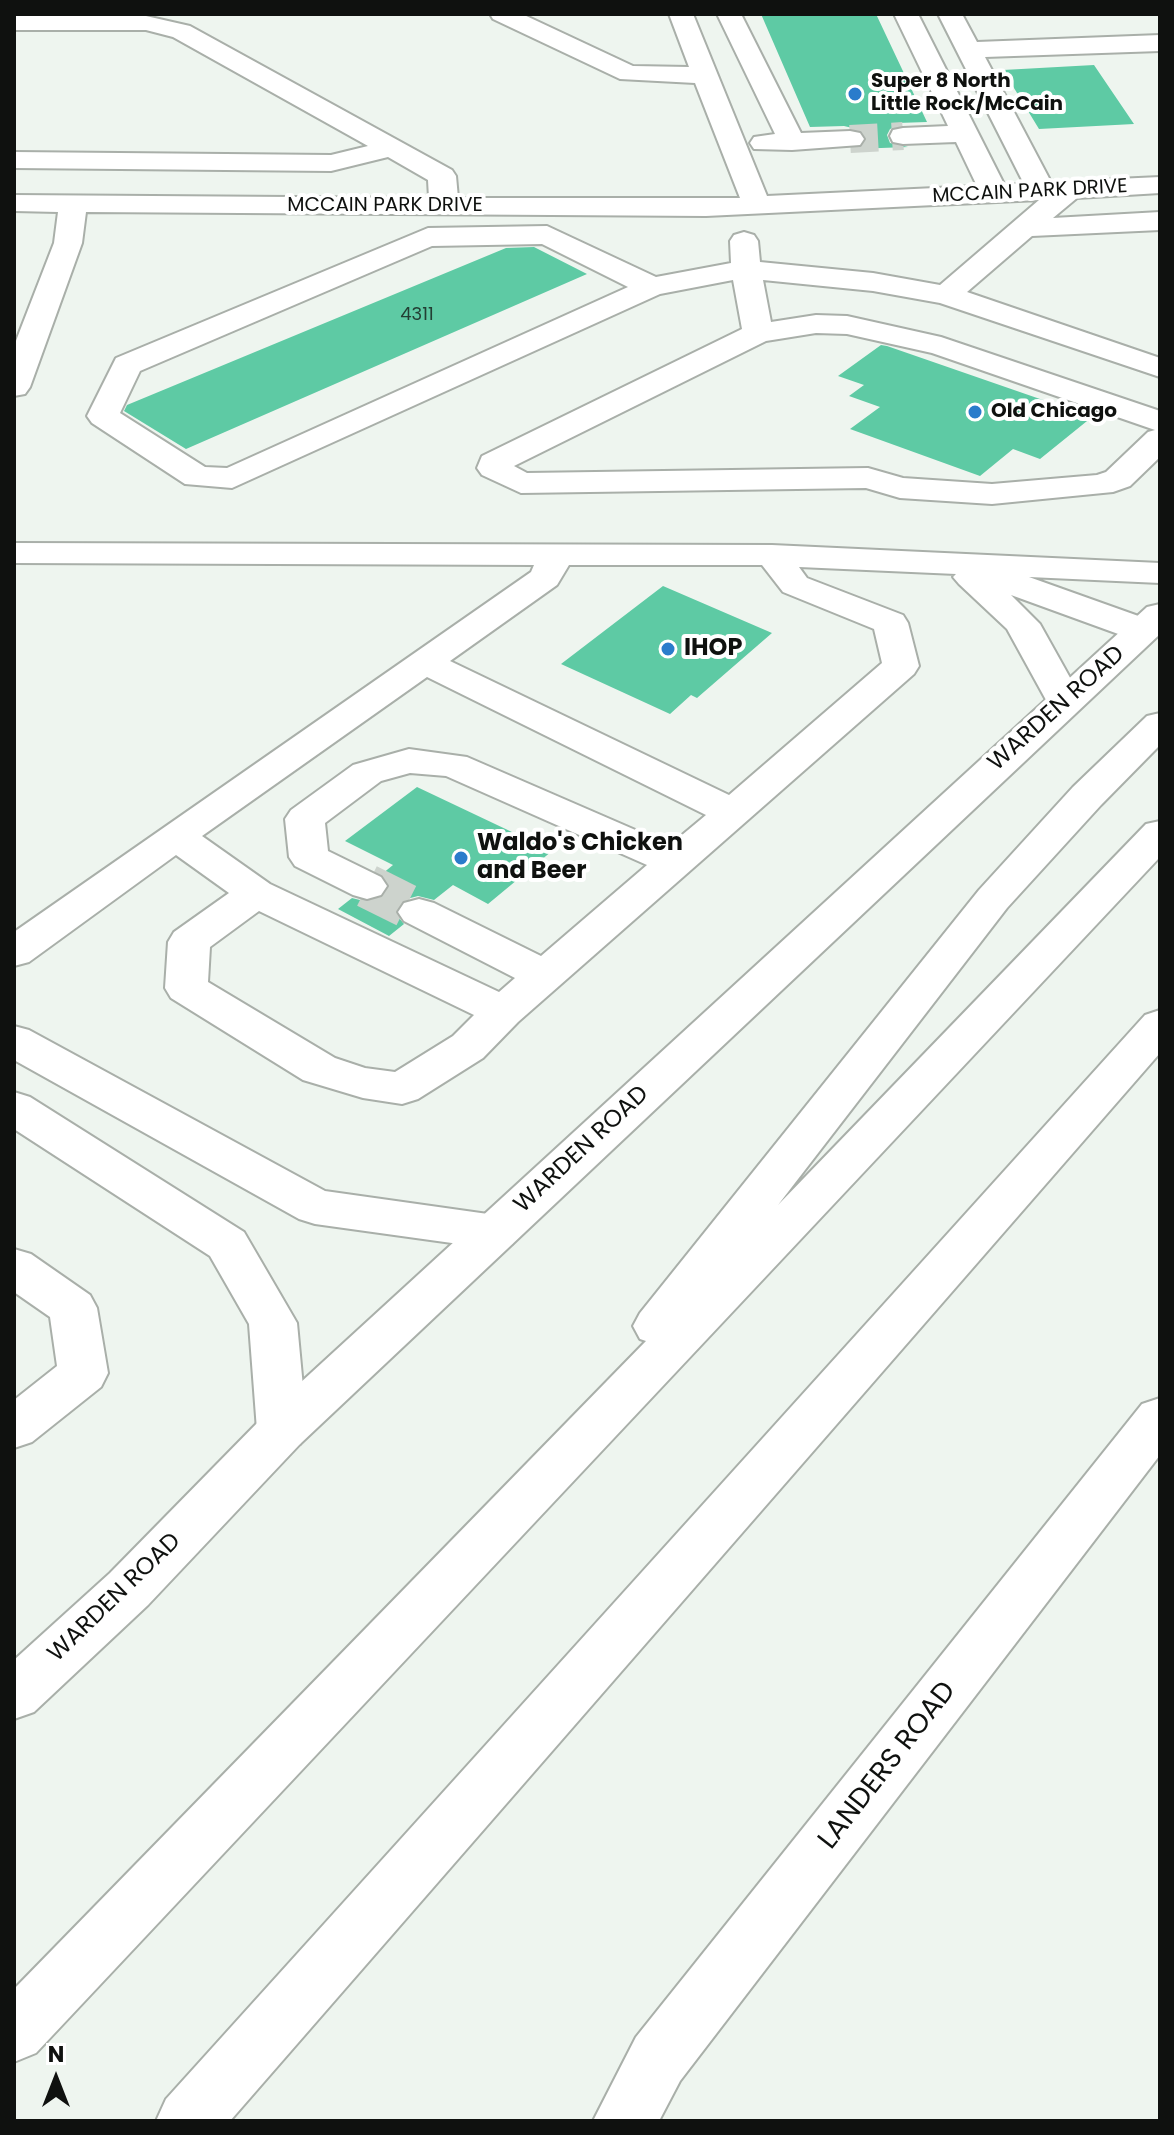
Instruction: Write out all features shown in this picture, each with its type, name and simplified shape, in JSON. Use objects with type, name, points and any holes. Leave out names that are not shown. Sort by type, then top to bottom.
[{"type":"main road","points":[[502,14],[629,74],[705,75]]},
{"type":"main road","points":[[681,14],[733,145],[749,206],[746,269],[758,333]]},
{"type":"main road","points":[[729,14],[792,142]]},
{"type":"main road","points":[[906,14],[995,194]]},
{"type":"main road","points":[[946,295],[1025,228],[1056,191],[950,14]]},
{"type":"main road","points":[[1141,14],[1160,41]]},
{"type":"main road","points":[[14,23],[146,23],[181,31],[442,176],[444,206]]},
{"type":"main road","points":[[971,50],[1049,36],[1160,41]]},
{"type":"main road","points":[[903,136],[965,133]]},
{"type":"main road","points":[[733,145],[850,139]]},
{"type":"main road","points":[[14,160],[331,163],[392,148]]},
{"type":"main road","name":"MCCAIN PARK DRIVE","points":[[14,203],[749,206],[1160,185]]},
{"type":"main road","points":[[14,387],[68,243],[73,203]]},
{"type":"main road","points":[[1025,228],[1160,221]]},
{"type":"main road","points":[[652,287],[547,235],[428,237],[127,365],[103,416],[197,477],[232,478],[652,287],[746,269],[873,282],[946,295],[1160,368]]},
{"type":"main road","points":[[941,346],[992,311]]},
{"type":"main road","points":[[1160,422],[941,346],[847,325],[816,324],[758,333],[494,463],[494,468],[521,483],[868,478],[900,488],[992,494],[1101,485],[1118,479],[1160,439]]},
{"type":"main road","points":[[14,553],[772,555],[1160,573]]},
{"type":"main road","points":[[14,952],[545,578],[557,555]]},
{"type":"main road","points":[[256,893],[189,942],[186,988],[319,1069],[363,1083],[402,1088],[468,1047],[503,1012],[901,666],[890,623],[795,585],[772,555]]},
{"type":"main road","points":[[954,562],[1152,623]]},
{"type":"main road","points":[[954,562],[1022,624],[1064,701]]},
{"type":"main road","name":"WARDEN ROAD","points":[[14,1695],[129,1589],[282,1430],[1064,701],[1152,623]]},
{"type":"main road","points":[[424,662],[732,812]]},
{"type":"main road","points":[[487,1541],[993,899],[1087,796],[1160,724]]},
{"type":"main road","points":[[367,886],[309,857],[305,819],[367,773],[409,761],[453,765],[674,862]]},
{"type":"main road","points":[[14,2032],[487,1541],[1160,833]]},
{"type":"main road","points":[[175,836],[256,893],[503,1012]]},
{"type":"main road","points":[[419,912],[545,976]]},
{"type":"main road","points":[[188,2121],[1160,1025]]},
{"type":"main road","points":[[14,1041],[315,1207],[495,1232]]},
{"type":"main road","points":[[14,1108],[227,1244],[273,1323],[282,1430]]},
{"type":"main road","points":[[14,1267],[73,1308],[83,1373],[14,1428]]},
{"type":"main road","name":"LANDERS ROAD","points":[[625,2121],[658,2059],[1160,1418]]},
{"type":"main road","points":[[603,2121],[658,2059]]},
{"type":"building","name":"Super 8 North Little Rock/McCain","points":[[761,14],[876,14],[927,122],[897,123],[898,126],[890,129],[887,135],[890,143],[908,147],[854,149],[862,147],[866,141],[861,130],[844,126],[810,127]]},
{"type":"building","points":[[1094,65],[1134,124],[1039,129],[1003,70]]},
{"type":"building","points":[[534,247],[587,274],[186,449],[124,411],[127,405],[506,248]]},
{"type":"building","name":"Old Chicago","points":[[881,345],[1092,417],[1040,459],[1013,449],[980,476],[850,429],[880,407],[849,396],[864,385],[838,376]]},
{"type":"building","name":"IHOP","points":[[663,586],[772,633],[697,698],[691,695],[670,714],[561,664]]},
{"type":"building","name":"Waldo's Chicken and Beer","points":[[417,787],[552,851],[488,904],[453,885],[434,900],[418,896],[403,900],[396,914],[404,924],[389,936],[338,909],[352,898],[368,902],[384,897],[390,884],[382,874],[393,865],[345,841]]},
{"type":"tunnel","points":[[850,139],[903,136]]},
{"type":"tunnel","points":[[367,886],[419,912]]},
{"type":"place","name":"Super 8 North Little Rock/McCain","points":[[855,94]]},
{"type":"place","name":"Old Chicago","points":[[975,412]]},
{"type":"place","name":"IHOP","points":[[668,649]]},
{"type":"place","name":"Waldo's Chicken and Beer","points":[[461,858]]}]
